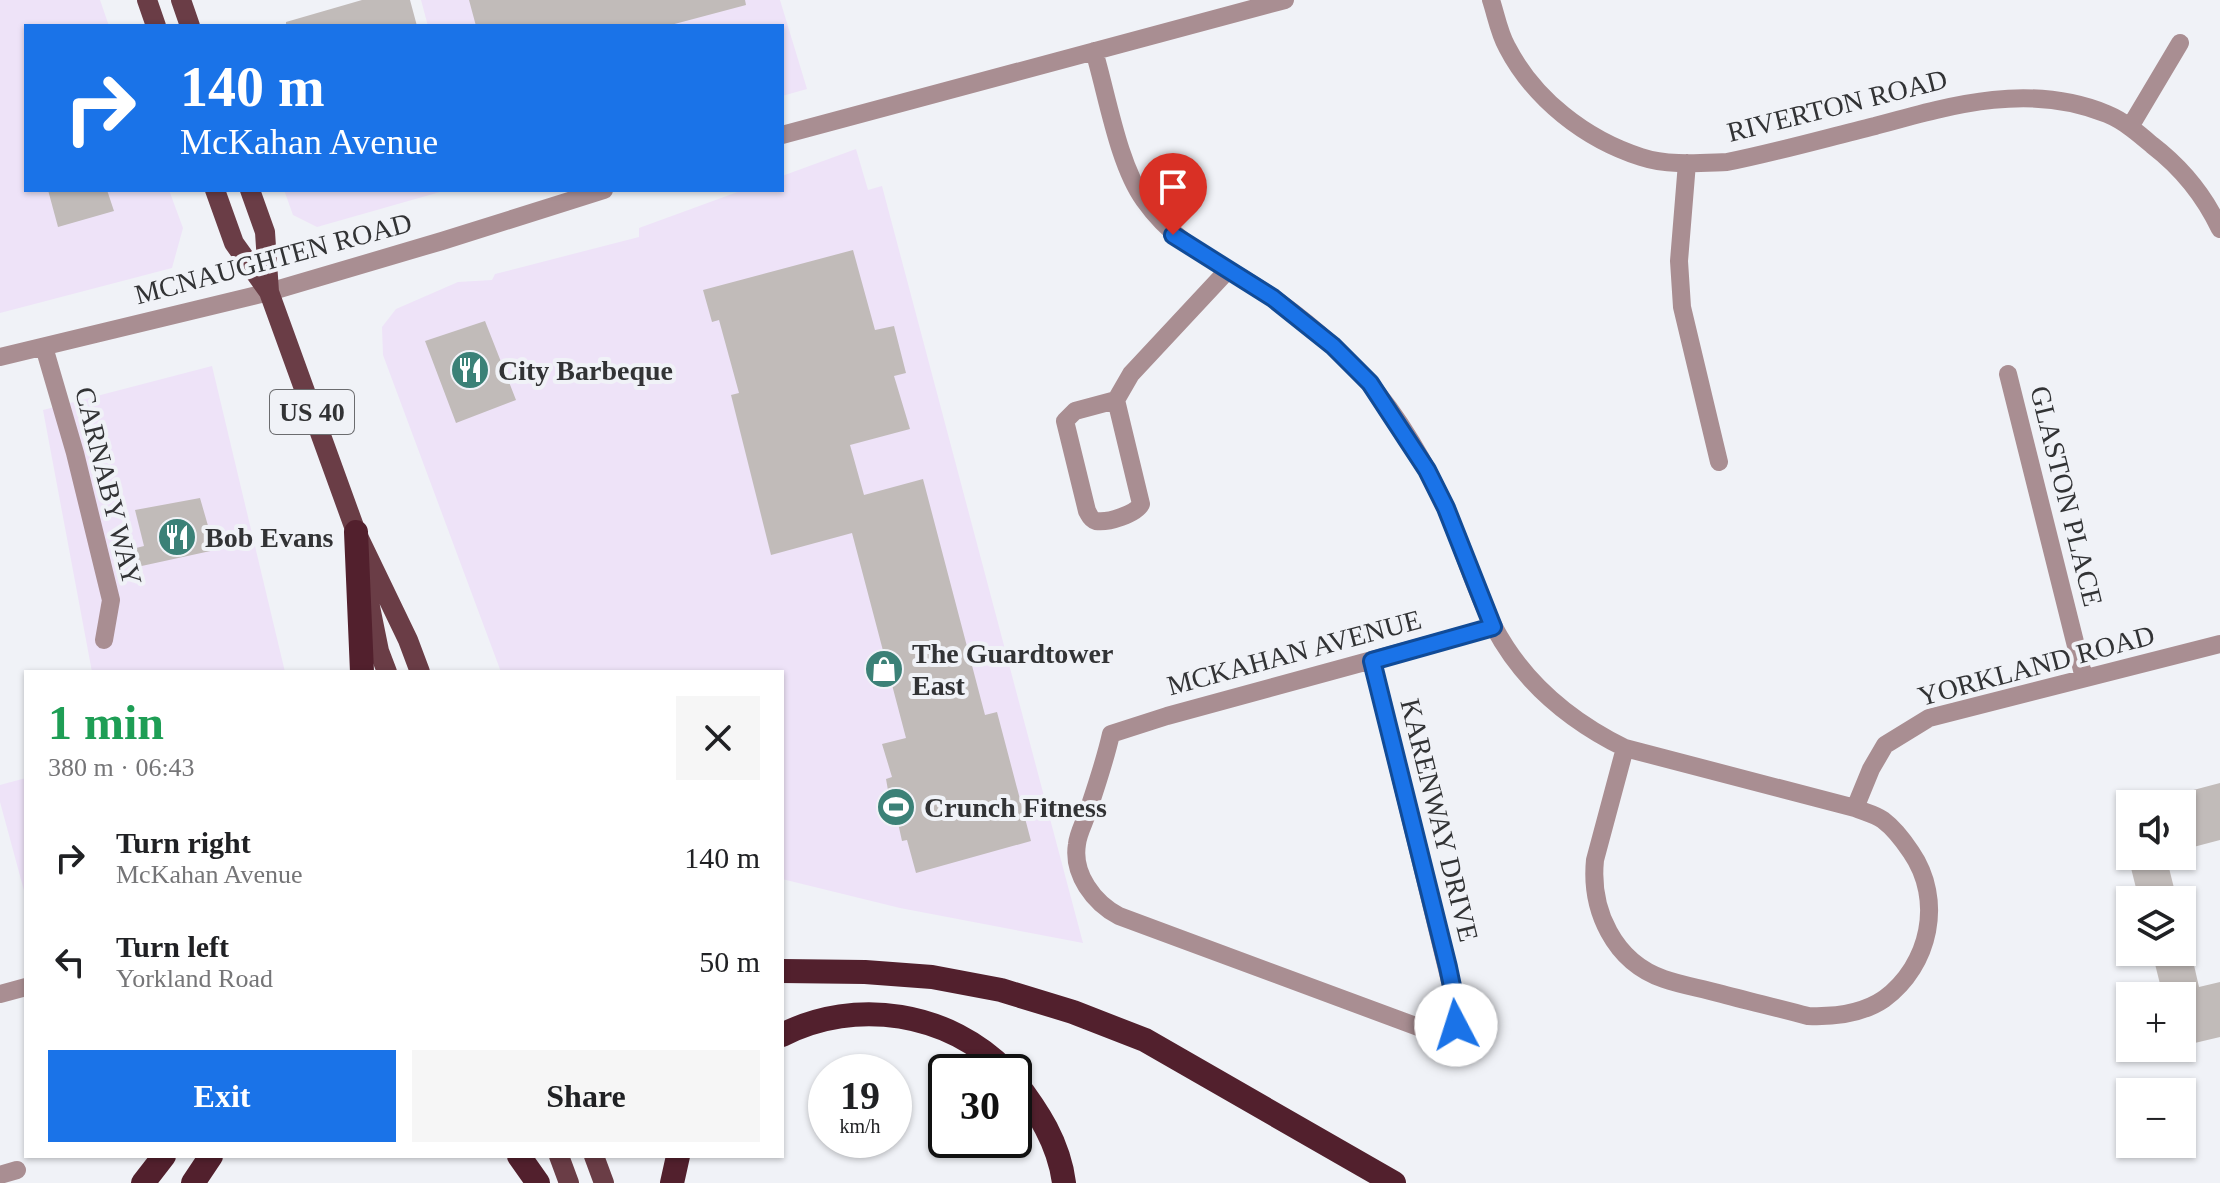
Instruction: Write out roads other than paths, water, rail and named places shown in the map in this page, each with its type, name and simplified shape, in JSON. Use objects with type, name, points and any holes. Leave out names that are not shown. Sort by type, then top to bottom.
[{"type":"highway","points":[[356,532],[362,670]]},
{"type":"highway","points":[[784,971],[932,977],[1001,990],[1073,1012],[1145,1040],[1394,1183]]},
{"type":"highway","points":[[784,1034],[836,1016],[886,1014],[935,1025],[987,1054]]},
{"type":"highway","points":[[1032,1106],[1048,1130],[1064,1183]]},
{"type":"highway","points":[[143,1183],[162,1158]]},
{"type":"highway","points":[[193,1183],[210,1158]]},
{"type":"highway","points":[[520,1158],[538,1183]]},
{"type":"highway","points":[[672,1183],[678,1158]]},
{"type":"main road","points":[[147,0],[155,24]]},
{"type":"main road","points":[[181,0],[189,24]]},
{"type":"main road","name":"US 40","points":[[216,192],[234,243],[269,292],[356,532],[419,670]]},
{"type":"main road","name":"US 40","points":[[251,192],[265,232],[269,292]]},
{"type":"main road","name":"US 40","points":[[356,532],[379,651],[386,670]]},
{"type":"main road","points":[[560,1158],[569,1183]]},
{"type":"main road","points":[[595,1158],[604,1183]]},
{"type":"street","points":[[784,134],[1285,0]]},
{"type":"street","name":"RIVERTON ROAD","points":[[1491,0],[1505,45],[1526,77],[1561,114],[1597,138],[1643,158],[1687,163],[1727,162],[1962,102],[2031,98],[2069,102],[2108,114],[2163,153],[2196,187],[2220,229]]},
{"type":"street","points":[[2130,127],[2180,43]]},
{"type":"street","points":[[1094,51],[1127,166],[1142,197],[1173,235],[1273,298],[1333,346],[1370,383],[1427,470],[1446,508],[1493,627],[1523,672],[1563,711],[1625,748],[1855,808],[1881,819],[1900,836],[1926,881],[1929,911],[1927,934],[1917,961],[1903,981],[1882,1000],[1860,1011],[1823,1017],[1808,1016],[1676,982],[1646,970],[1622,951],[1604,924],[1594,894],[1595,860],[1625,748]]},
{"type":"street","points":[[1687,163],[1679,261],[1682,307],[1719,462]]},
{"type":"street","name":"MCNAUGHTEN ROAD","points":[[0,357],[269,292],[598,192]]},
{"type":"street","points":[[1116,400],[1075,411],[1065,421],[1087,511],[1096,521],[1132,514],[1141,504],[1116,400],[1131,374],[1228,270]]},
{"type":"street","name":"CARNABY WAY","points":[[44,347],[75,453],[111,600],[104,640]]},
{"type":"street","name":"GLASTON PLACE","points":[[2008,374],[2084,678]]},
{"type":"street","name":"MCKAHAN AVENUE","points":[[1095,900],[1083,879],[1076,845],[1111,734],[1493,627]]},
{"type":"street","name":"YORKLAND ROAD","points":[[1855,808],[1885,745],[1929,718],[2220,644]]},
{"type":"street","name":"KARENWAY DRIVE","points":[[1095,900],[1119,916],[1448,1038],[1456,1025],[1457,1010],[1372,661]]},
{"type":"street","points":[[0,994],[24,988]]},
{"type":"place","name":"City Barbeque","points":[[470,370]]},
{"type":"place","name":"Bob Evans","points":[[177,537]]},
{"type":"place","name":"The Guardtower East","points":[[884,669]]},
{"type":"place","name":"Crunch Fitness","points":[[896,807]]}]
